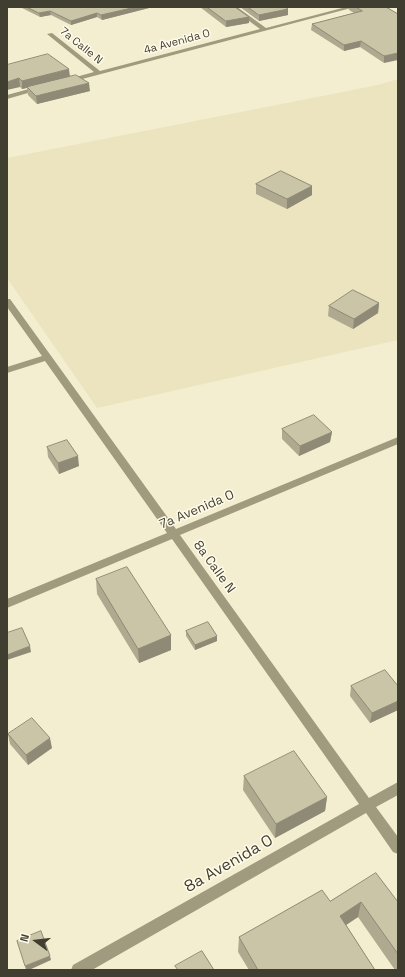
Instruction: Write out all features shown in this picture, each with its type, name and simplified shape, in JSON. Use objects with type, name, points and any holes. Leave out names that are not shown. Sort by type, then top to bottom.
[{"type":"street","points":[[233,7],[265,30]]},
{"type":"street","name":"4a Avenida O","points":[[60,83],[352,7]]},
{"type":"street","name":"7a Calle N","points":[[50,34],[98,73]]},
{"type":"street","points":[[7,97],[45,87]]},
{"type":"street","name":"8a Calle N","points":[[7,301],[398,848]]},
{"type":"street","points":[[7,370],[47,357]]},
{"type":"street","name":"7a Avenida O","points":[[7,604],[398,440]]},
{"type":"street","name":"8a Avenida O","points":[[78,970],[398,788]]},
{"type":"shaded area","points":[[398,79],[398,340],[97,408],[7,278],[7,158],[378,85]]},
{"type":"building","points":[[27,7],[136,7],[101,15],[97,13],[71,21],[50,11],[39,13]]},
{"type":"building","points":[[207,7],[235,7],[249,17],[226,21]]},
{"type":"building","points":[[248,7],[285,7],[288,9],[259,15]]},
{"type":"building","points":[[356,7],[386,7],[398,14],[398,53],[384,56],[361,41],[344,45],[312,24],[362,11]]},
{"type":"building","points":[[48,54],[69,69],[22,81],[19,78],[7,82],[7,65]]},
{"type":"building","points":[[76,75],[89,83],[36,96],[27,87]]},
{"type":"building","points":[[281,171],[312,186],[287,199],[256,184]]},
{"type":"building","points":[[353,290],[379,303],[354,319],[329,306]]},
{"type":"building","points":[[314,415],[332,432],[300,446],[282,429]]},
{"type":"building","points":[[67,440],[78,456],[58,463],[47,447]]},
{"type":"building","points":[[127,567],[171,635],[138,649],[96,579]]},
{"type":"building","points":[[208,622],[217,636],[195,645],[186,631]]},
{"type":"building","points":[[22,628],[30,646],[7,655],[7,633]]},
{"type":"building","points":[[385,670],[398,686],[398,701],[372,713],[351,686]]},
{"type":"building","points":[[32,718],[50,738],[26,755],[8,734]]},
{"type":"building","points":[[294,751],[327,797],[276,824],[244,776]]},
{"type":"building","points":[[376,873],[398,902],[398,954],[361,902],[340,916],[375,970],[258,970],[239,937],[322,890],[330,901]]},
{"type":"building","points":[[41,931],[50,956],[25,966],[17,941]]},
{"type":"building","points":[[202,951],[214,970],[178,970],[175,966]]}]
